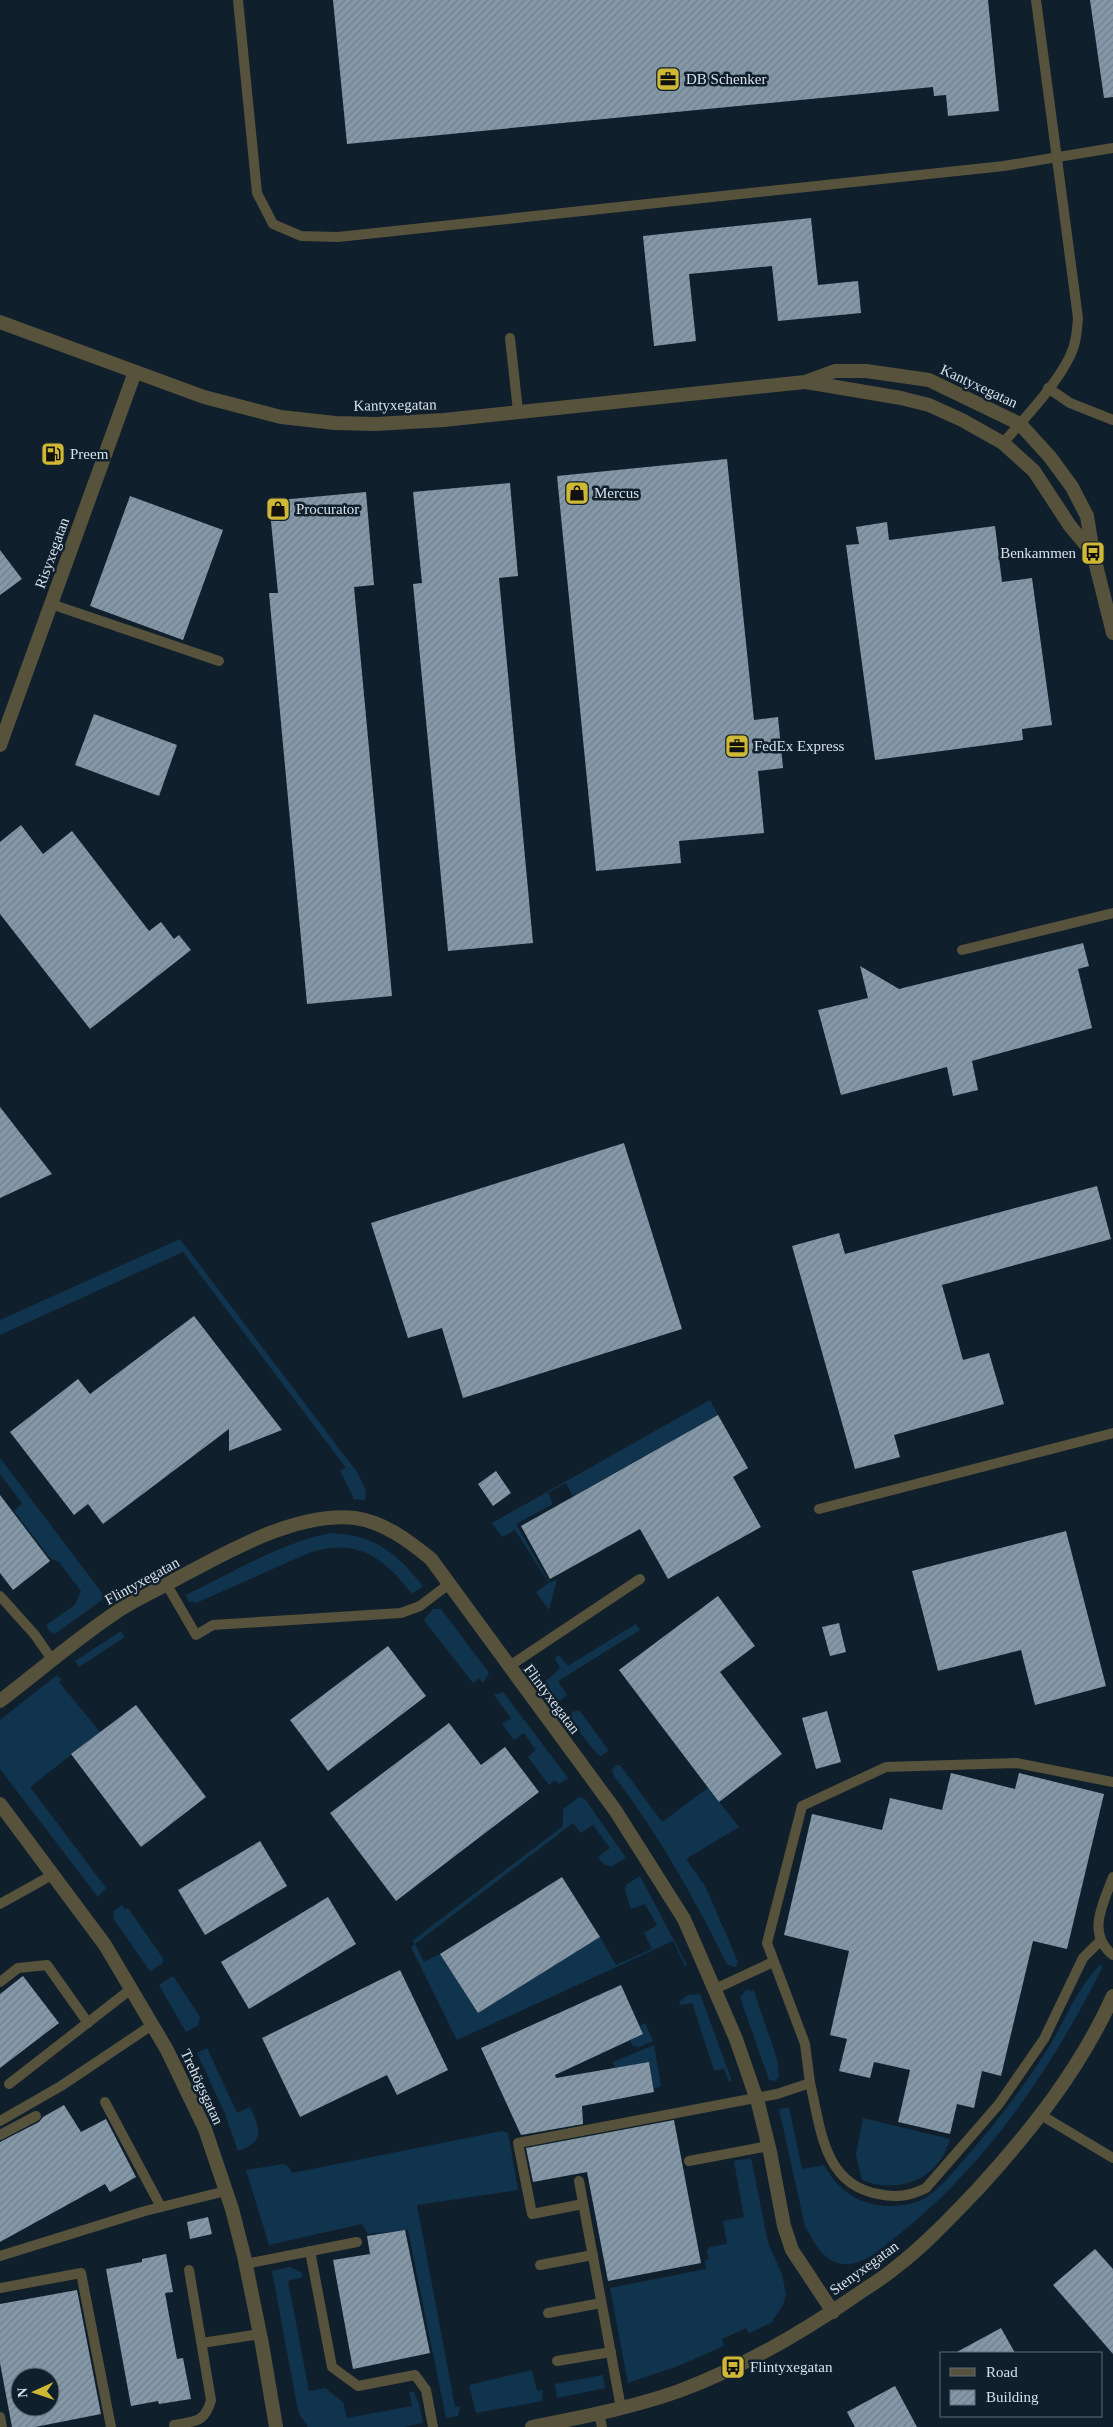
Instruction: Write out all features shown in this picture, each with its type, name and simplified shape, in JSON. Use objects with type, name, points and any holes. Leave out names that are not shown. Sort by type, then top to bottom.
[{"type":"street","name":"Kantyxegatan","points":[[0,322],[227,404],[281,417],[335,423],[393,424],[805,382],[835,372],[866,371],[929,380],[1020,424]]},
{"type":"street","name":"Risyxegatan","points":[[0,745],[135,372]]},
{"type":"street","name":"Kantyxegatan","points":[[805,382],[901,398],[929,405],[962,420],[1003,443]]},
{"type":"street","points":[[1020,424],[1050,457],[1072,487],[1087,516],[1093,553],[1113,634]]},
{"type":"street","points":[[1003,443],[1034,471],[1070,526],[1093,553]]},
{"type":"street","name":"Flintyxegatan","points":[[0,1701],[116,1612],[282,1528],[331,1517],[357,1518],[384,1527],[408,1540],[431,1559],[508,1667],[615,1810],[653,1867],[684,1919],[715,1989],[755,2097],[769,2146],[784,2226],[792,2250],[832,2312]]},
{"type":"street","name":"Trehögsgatan","points":[[0,1804],[105,1945],[167,2050],[205,2129],[226,2190],[245,2264],[260,2334],[276,2427]]},
{"type":"street","name":"Stenyxegatan","points":[[532,2427],[601,2421],[621,2408],[679,2391],[783,2343],[895,2269],[950,2219],[1008,2156],[1041,2115],[1063,2087],[1098,2030],[1113,1996]]},
{"type":"lane","points":[[238,0],[257,193],[273,224],[302,236],[338,238],[1004,166],[1113,148]]},
{"type":"lane","points":[[1003,443],[1048,388],[1070,356],[1076,337],[1078,318],[1036,0]]},
{"type":"lane","points":[[510,338],[518,411]]},
{"type":"lane","points":[[1048,388],[1070,402],[1113,420]]},
{"type":"lane","points":[[51,604],[219,661]]},
{"type":"lane","points":[[962,950],[1113,913]]},
{"type":"lane","points":[[819,1509],[1113,1433]]},
{"type":"lane","points":[[508,1667],[640,1579]]},
{"type":"lane","points":[[167,1585],[196,1635],[214,1625],[401,1613],[420,1606],[449,1584]]},
{"type":"lane","points":[[0,1596],[34,1634],[53,1661]]},
{"type":"lane","points":[[1100,1941],[1083,1958],[1044,2039],[998,2104],[926,2188],[914,2194],[900,2197],[872,2193],[857,2188],[842,2178],[829,2160],[810,2083],[805,2044],[767,1943],[802,1806],[886,1767],[1016,1763],[1113,1782]]},
{"type":"lane","points":[[0,1904],[52,1875]]},
{"type":"lane","points":[[1113,1877],[1098,1924],[1102,1946],[1113,1955]]},
{"type":"lane","points":[[715,1989],[773,1962]]},
{"type":"lane","points":[[0,1982],[18,1968],[47,1965],[88,2023]]},
{"type":"lane","points":[[9,2084],[131,1989]]},
{"type":"lane","points":[[0,2121],[61,2086],[152,2025]]},
{"type":"lane","points":[[583,2204],[532,2214],[518,2143],[777,2094],[810,2083]]},
{"type":"lane","points":[[105,2102],[161,2207]]},
{"type":"lane","points":[[1041,2115],[1113,2158]]},
{"type":"lane","points":[[0,2135],[36,2116]]},
{"type":"lane","points":[[689,2161],[769,2146]]},
{"type":"lane","points":[[579,2181],[621,2408]]},
{"type":"lane","points":[[0,2256],[161,2207],[226,2190]]},
{"type":"lane","points":[[245,2264],[357,2242]]},
{"type":"lane","points":[[310,2251],[332,2368],[358,2386],[415,2375],[426,2390],[433,2427]]},
{"type":"lane","points":[[540,2265],[592,2255]]},
{"type":"lane","points":[[174,2425],[200,2419],[206,2415],[209,2408],[210,2393],[189,2270]]},
{"type":"lane","points":[[0,2288],[81,2273],[111,2427]]},
{"type":"lane","points":[[548,2313],[602,2303]]},
{"type":"lane","points":[[202,2343],[260,2334]]},
{"type":"lane","points":[[557,2361],[610,2352]]},
{"type":"lane","points":[[0,2417],[2,2427]]},
{"type":"shaded area","points":[[180,1239],[357,1472],[366,1491],[365,1500],[354,1499],[340,1471],[346,1468],[183,1252],[0,1335],[0,1320]]},
{"type":"shaded area","points":[[710,1400],[718,1415],[573,1496],[566,1483],[548,1493],[553,1504],[516,1524],[550,1583],[557,1579],[549,1610],[536,1592],[549,1583],[515,1530],[502,1537],[492,1523]]},
{"type":"shaded area","points":[[0,1458],[102,1593],[102,1600],[55,1634],[50,1632],[46,1625],[75,1605],[81,1591],[59,1562],[50,1558],[14,1511],[22,1503],[0,1474]]},
{"type":"shaded area","points":[[334,1533],[363,1538],[385,1549],[404,1564],[423,1586],[412,1594],[391,1570],[379,1561],[355,1549],[341,1547],[309,1553],[196,1603],[188,1601],[186,1595],[259,1558],[297,1542]]},
{"type":"shaded area","points":[[433,1609],[441,1609],[489,1673],[483,1683],[479,1678],[473,1683],[424,1620]]},
{"type":"shaded area","points":[[636,1624],[640,1630],[558,1681],[567,1695],[558,1702],[551,1694],[545,1682],[560,1668],[555,1658],[559,1655],[568,1666]]},
{"type":"shaded area","points":[[121,1631],[125,1637],[79,1667],[75,1661]]},
{"type":"shaded area","points":[[57,1675],[62,1680],[59,1682],[100,1732],[30,1787],[106,1888],[98,1897],[0,1769],[0,1720]]},
{"type":"shaded area","points":[[503,1692],[568,1778],[559,1784],[555,1780],[549,1785],[528,1757],[536,1750],[524,1733],[514,1740],[502,1724],[511,1718],[494,1695]]},
{"type":"shaded area","points":[[579,1710],[607,1748],[608,1751],[601,1756],[597,1754],[570,1720],[572,1712]]},
{"type":"shaded area","points":[[616,1765],[620,1765],[662,1822],[708,1788],[739,1827],[686,1859],[705,1886],[736,1957],[738,1963],[735,1967],[727,1964],[675,1867],[646,1821],[614,1776],[612,1770]]},
{"type":"shaded area","points":[[579,1797],[585,1799],[626,1858],[612,1866],[604,1865],[598,1857],[610,1848],[593,1825],[581,1833],[573,1823],[415,1944],[412,1941],[563,1826],[563,1809]]},
{"type":"shaded area","points":[[640,1876],[687,1965],[685,1966],[673,1941],[457,2040],[411,1947],[415,1944],[424,1962],[440,1954],[478,2013],[600,1937],[616,1965],[652,1949],[644,1933],[657,1925],[645,1904],[631,1909],[625,1891],[626,1885]]},
{"type":"shaded area","points":[[122,1905],[125,1910],[128,1908],[164,1960],[162,1964],[150,1971],[113,1918],[114,1911]]},
{"type":"shaded area","points":[[1100,1965],[1103,1966],[1083,2004],[1039,2078],[1015,2113],[960,2178],[930,2208],[868,2258],[855,2263],[840,2264],[827,2257],[812,2239],[805,2226],[779,2109],[789,2107],[802,2169],[824,2165],[839,2186],[852,2196],[868,2203],[895,2206],[920,2201],[931,2194],[948,2178],[1001,2116],[1041,2060],[1085,1983]]},
{"type":"shaded area","points":[[173,1976],[200,2017],[198,2025],[186,2032],[159,1985]]},
{"type":"shaded area","points":[[746,1990],[754,1991],[777,2059],[779,2076],[775,2081],[769,2080],[741,2000],[741,1996]]},
{"type":"shaded area","points":[[700,1994],[732,2081],[729,2082],[724,2069],[714,2070],[692,2003],[680,2005],[679,2002],[688,1995]]},
{"type":"shaded area","points":[[645,2023],[653,2041],[639,2047],[633,2046],[630,2040],[643,2034],[640,2026]]},
{"type":"shaded area","points":[[654,2045],[661,2086],[654,2089],[649,2062],[615,2068],[613,2062]]},
{"type":"shaded area","points":[[207,2048],[237,2113],[250,2107],[258,2128],[257,2139],[238,2151],[225,2114],[197,2053]]},
{"type":"shaded area","points":[[863,2118],[950,2139],[945,2153],[927,2174],[903,2184],[890,2186],[876,2184],[862,2180],[856,2155]]},
{"type":"shaded area","points":[[502,2131],[508,2133],[518,2190],[417,2205],[455,2407],[460,2406],[458,2416],[446,2418],[408,2230],[368,2234],[362,2224],[269,2245],[246,2170],[283,2164],[288,2166],[292,2173]]},
{"type":"shaded area","points":[[751,2158],[768,2243],[782,2274],[786,2294],[783,2305],[771,2323],[749,2333],[746,2328],[722,2339],[724,2346],[678,2366],[628,2383],[610,2288],[706,2269],[705,2260],[709,2259],[707,2250],[710,2247],[727,2244],[723,2221],[744,2217],[734,2161]]},
{"type":"shaded area","points":[[290,2267],[301,2272],[303,2277],[288,2281],[309,2391],[325,2388],[343,2402],[347,2418],[412,2406],[409,2392],[414,2392],[423,2423],[403,2427],[308,2427],[299,2413],[297,2405],[272,2271]]},
{"type":"shaded area","points":[[532,2370],[537,2391],[543,2390],[542,2401],[476,2413],[469,2385]]},
{"type":"shaded area","points":[[603,2375],[605,2388],[557,2398],[555,2384]]},
{"type":"building","name":"DB Schenker","points":[[333,0],[988,0],[999,111],[948,116],[946,95],[934,96],[933,87],[347,144]]},
{"type":"building","points":[[1090,0],[1113,0],[1113,97],[1104,98]]},
{"type":"building","points":[[811,218],[818,285],[858,281],[861,313],[778,321],[772,266],[689,274],[696,341],[654,346],[643,236]]},
{"type":"building","points":[[727,459],[754,720],[778,717],[783,768],[758,771],[764,833],[679,841],[681,863],[596,871],[557,476]]},
{"type":"building","points":[[510,483],[518,576],[499,578],[533,943],[448,951],[413,584],[422,583],[413,492]]},
{"type":"building","points":[[366,492],[374,585],[354,587],[392,996],[307,1004],[269,593],[278,593],[269,501]]},
{"type":"building","points":[[130,496],[223,530],[183,640],[90,606]]},
{"type":"building","points":[[887,522],[889,540],[995,526],[1002,582],[1032,578],[1052,725],[1022,729],[1023,740],[875,760],[846,545],[859,544],[856,527]]},
{"type":"building","points":[[0,550],[22,579],[0,595]]},
{"type":"building","points":[[94,714],[177,745],[159,796],[75,765]]},
{"type":"building","points":[[21,825],[43,854],[72,831],[149,931],[161,922],[174,939],[179,935],[191,950],[90,1029],[0,914],[0,842]]},
{"type":"building","points":[[1083,943],[1089,966],[1078,969],[1092,1028],[972,1061],[978,1090],[953,1096],[947,1067],[841,1095],[818,1010],[868,998],[860,966],[899,989]]},
{"type":"building","points":[[0,1107],[52,1174],[0,1198]]},
{"type":"building","points":[[624,1143],[682,1329],[463,1398],[442,1328],[408,1338],[371,1223]]},
{"type":"building","points":[[1097,1186],[1111,1239],[942,1285],[963,1360],[989,1353],[1004,1404],[894,1435],[900,1457],[855,1469],[792,1246],[839,1233],[845,1254]]},
{"type":"building","points":[[194,1316],[282,1430],[229,1451],[229,1429],[103,1524],[88,1504],[74,1515],[10,1432],[78,1379],[90,1394]]},
{"type":"building","points":[[718,1415],[748,1468],[733,1477],[761,1527],[668,1579],[640,1529],[550,1579],[521,1526]]},
{"type":"building","points":[[496,1471],[511,1493],[493,1506],[478,1484]]},
{"type":"building","points":[[0,1495],[50,1561],[13,1590],[0,1573]]},
{"type":"building","points":[[1066,1531],[1106,1686],[1035,1705],[1021,1650],[938,1671],[912,1571]]},
{"type":"building","points":[[718,1596],[755,1646],[720,1672],[782,1754],[719,1802],[619,1670]]},
{"type":"building","points":[[839,1623],[846,1652],[830,1656],[822,1627]]},
{"type":"building","points":[[388,1646],[426,1696],[328,1771],[290,1720]]},
{"type":"building","points":[[136,1705],[206,1797],[141,1847],[71,1754]]},
{"type":"building","points":[[827,1711],[841,1762],[816,1769],[802,1718]]},
{"type":"building","points":[[449,1723],[481,1765],[505,1747],[539,1792],[396,1901],[330,1813]]},
{"type":"building","points":[[951,1773],[1015,1789],[1019,1773],[1104,1794],[1067,1949],[1033,1941],[1001,2076],[982,2071],[974,2108],[957,2104],[950,2134],[898,2122],[910,2070],[874,2062],[870,2078],[839,2071],[847,2039],[830,2035],[849,1951],[784,1935],[812,1814],[882,1830],[890,1798],[942,1810]]},
{"type":"building","points":[[260,1841],[287,1886],[205,1935],[178,1890]]},
{"type":"building","points":[[562,1877],[600,1937],[478,2013],[440,1954]]},
{"type":"building","points":[[328,1897],[356,1944],[249,2009],[221,1962]]},
{"type":"building","points":[[400,1970],[448,2070],[397,2095],[387,2075],[300,2117],[262,2038]]},
{"type":"building","points":[[23,1976],[59,2023],[0,2068],[0,1994]]},
{"type":"building","points":[[621,1985],[643,2034],[555,2075],[556,2078],[649,2062],[654,2092],[582,2106],[583,2124],[521,2135],[481,2048]]},
{"type":"building","points":[[64,2105],[81,2132],[106,2119],[136,2177],[110,2192],[105,2184],[0,2242],[0,2142],[39,2122],[43,2117]]},
{"type":"building","points":[[674,2120],[701,2263],[608,2281],[587,2172],[533,2182],[526,2148]]},
{"type":"building","points":[[208,2217],[212,2234],[190,2239],[187,2222]]},
{"type":"building","points":[[405,2230],[430,2353],[353,2369],[333,2260],[370,2254],[367,2236]]},
{"type":"building","points":[[1095,2249],[1113,2269],[1113,2354],[1053,2285]]},
{"type":"building","points":[[166,2254],[173,2292],[165,2293],[177,2359],[183,2358],[191,2399],[159,2404],[158,2401],[131,2406],[106,2269],[142,2262],[142,2259]]},
{"type":"building","points":[[77,2290],[101,2414],[35,2427],[12,2427],[10,2417],[60,2417],[60,2367],[10,2367],[10,2416],[0,2363],[0,2304]]},
{"type":"building","points":[[1001,2328],[1014,2352],[957,2352]]},
{"type":"building","points":[[895,2386],[917,2427],[855,2427],[847,2412]]},
{"type":"place","name":"DB Schenker","points":[[668,79]]},
{"type":"place","name":"Preem","points":[[53,454]]},
{"type":"place","name":"Mercus","points":[[577,493]]},
{"type":"place","name":"Procurator","points":[[278,509]]},
{"type":"place","name":"Benkammen","points":[[1093,553]]},
{"type":"place","name":"FedEx Express","points":[[737,746]]},
{"type":"place","name":"Flintyxegatan","points":[[733,2367]]}]
